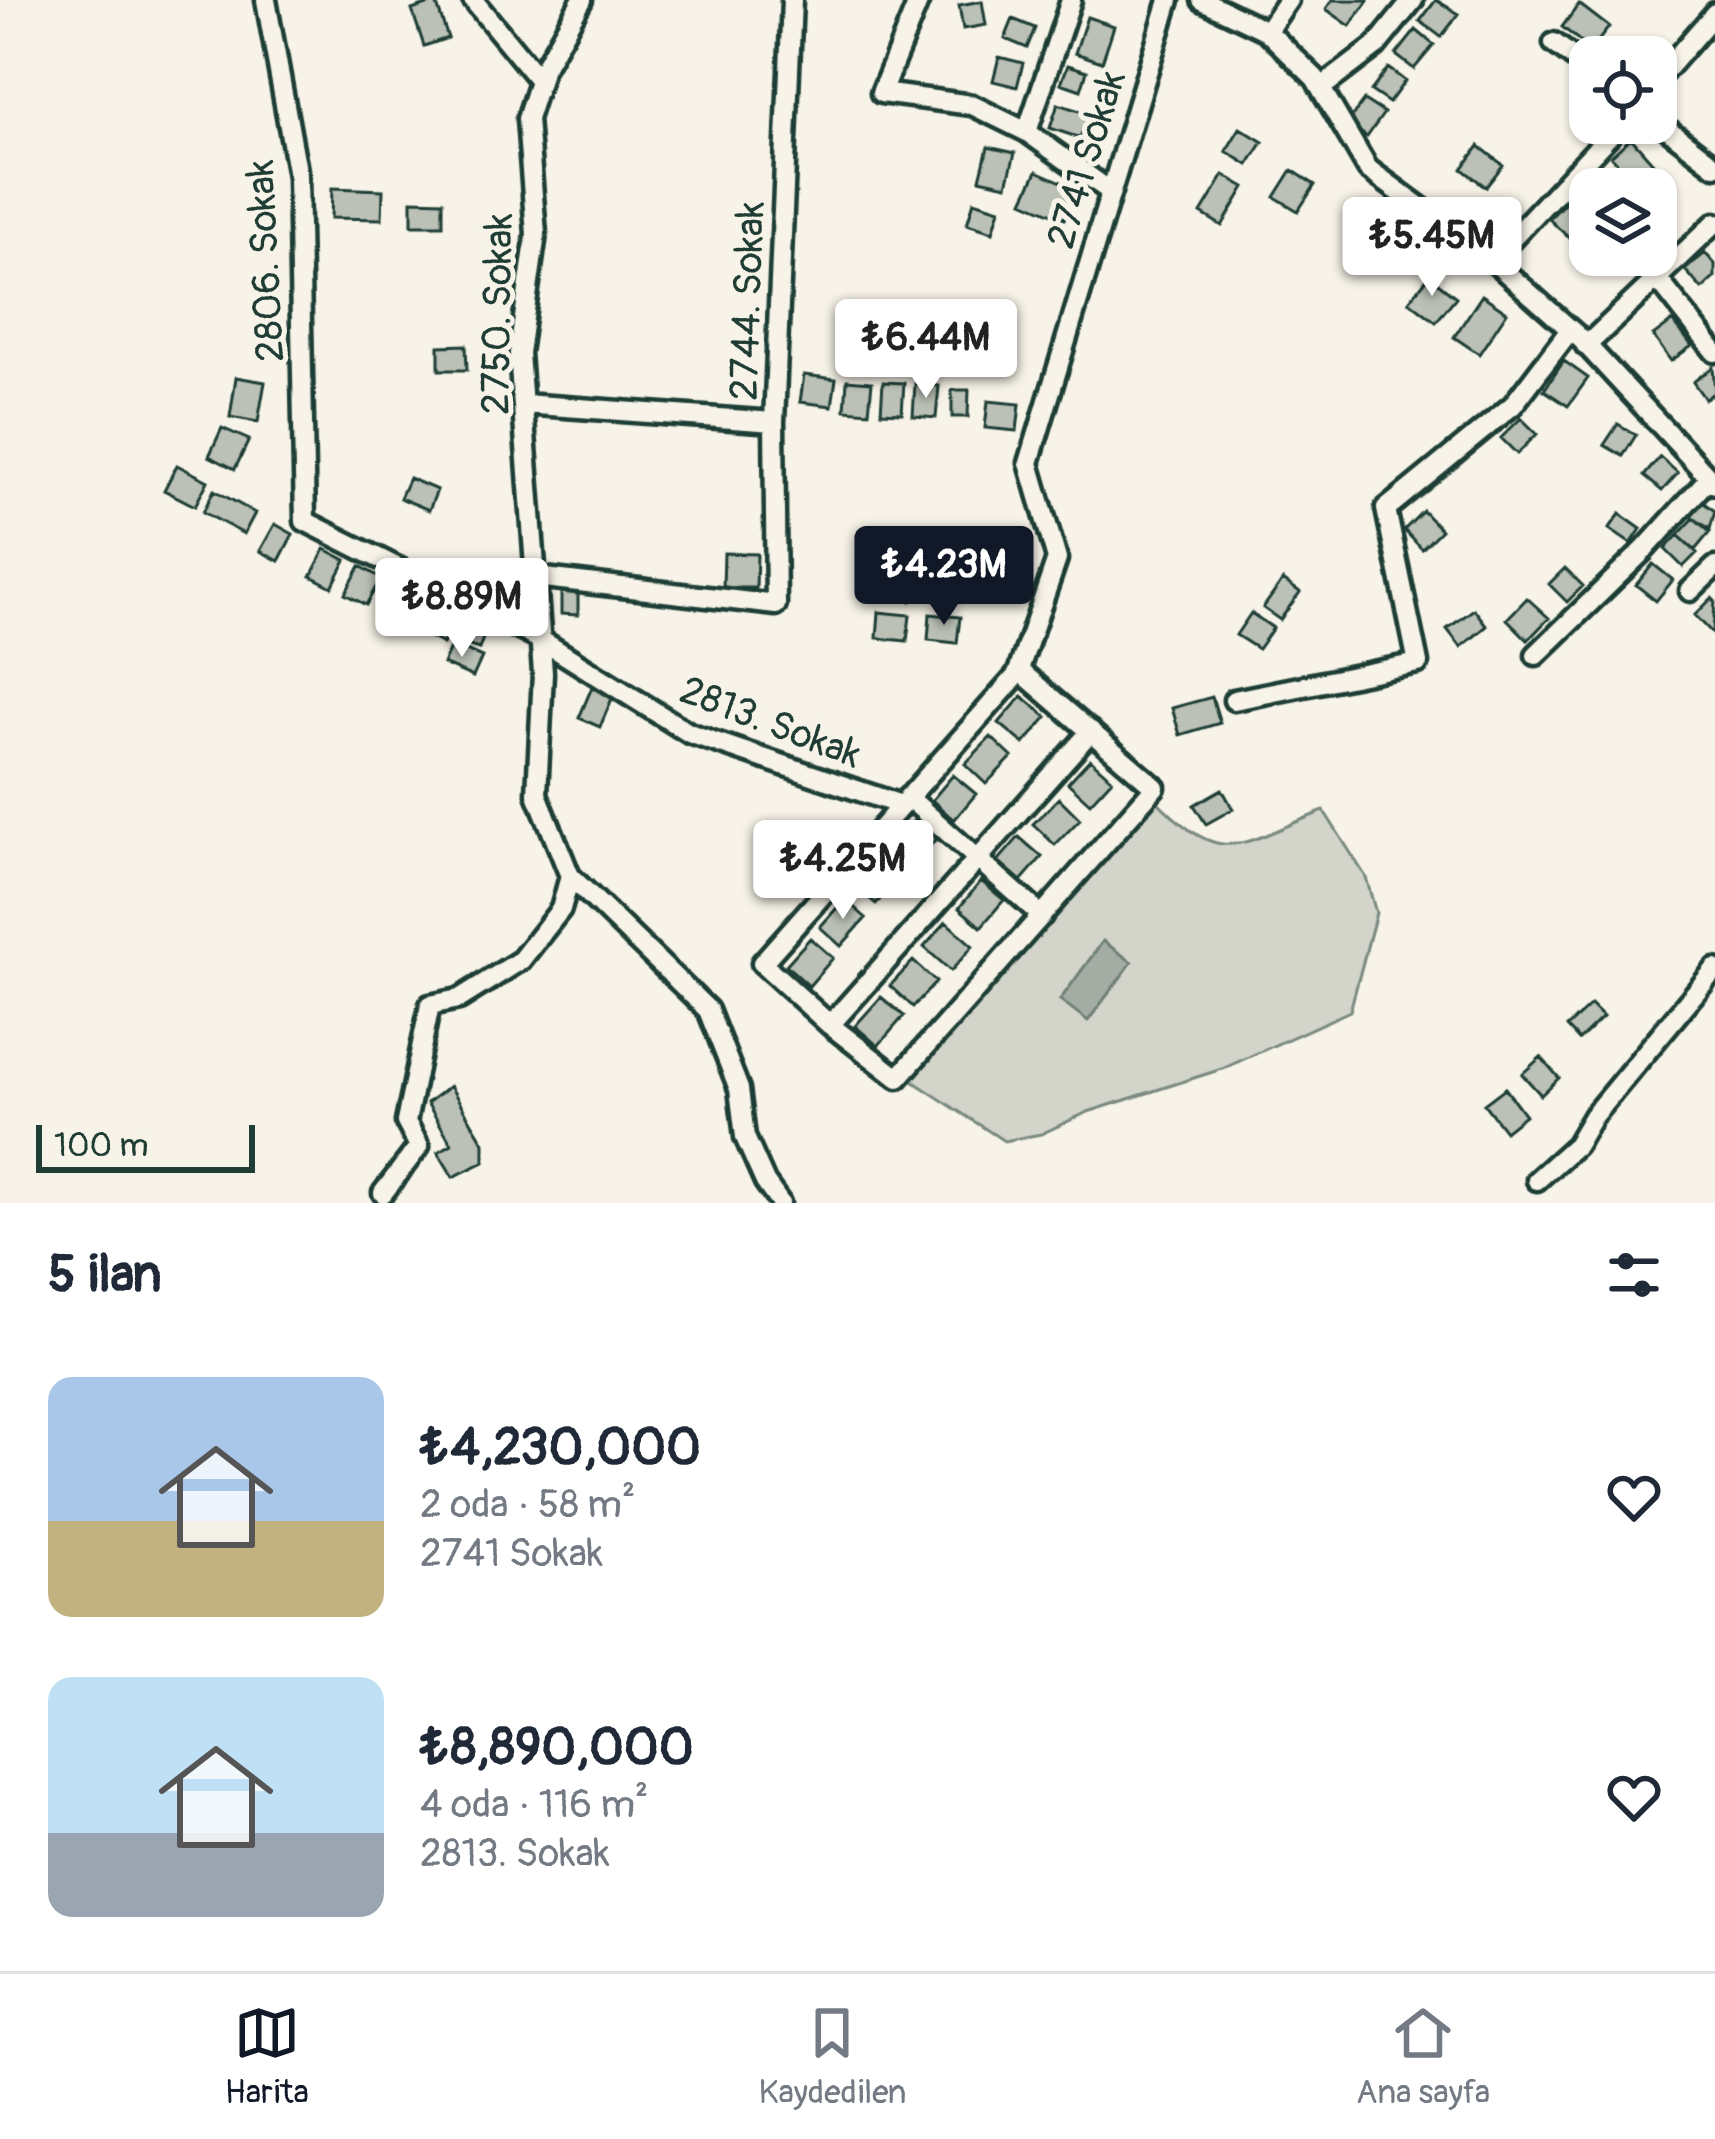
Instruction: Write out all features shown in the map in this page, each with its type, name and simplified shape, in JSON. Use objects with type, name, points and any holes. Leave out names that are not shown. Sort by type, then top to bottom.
[{"type":"street","name":"2806. Sokak","points":[[266,0],[298,176],[304,521]]},
{"type":"street","points":[[473,0],[539,80]]},
{"type":"street","name":"2750. Sokak","points":[[570,877],[537,794],[541,640],[519,352],[536,234],[527,119],[539,80],[582,0]]},
{"type":"street","name":"2744. Sokak","points":[[536,577],[776,605],[774,422],[792,0]]},
{"type":"street","points":[[919,0],[881,93],[972,105],[1027,132],[1111,192]]},
{"type":"street","points":[[1027,132],[1071,0]]},
{"type":"street","name":"2741 Sokak","points":[[830,1025],[763,963],[1019,670],[1057,560],[1029,463],[1169,0]]},
{"type":"street","points":[[1202,0],[1267,31],[1321,88],[1368,169],[1492,260],[1570,330],[1712,481],[1536,656]]},
{"type":"street","points":[[1267,31],[1288,0]]},
{"type":"street","points":[[1321,88],[1376,46],[1413,0]]},
{"type":"street","points":[[1677,54],[1714,6]]},
{"type":"street","points":[[1554,43],[1569,54]]},
{"type":"street","points":[[1677,136],[1715,166]]},
{"type":"street","points":[[1492,260],[1601,144]]},
{"type":"street","points":[[1586,346],[1657,278],[1711,236]]},
{"type":"street","points":[[1657,278],[1715,352]]},
{"type":"street","points":[[1234,700],[1418,663],[1386,509],[1513,405],[1570,330]]},
{"type":"street","points":[[523,404],[774,422]]},
{"type":"street","name":"2813. Sokak","points":[[304,521],[541,640],[688,733],[905,801]]},
{"type":"street","points":[[1690,591],[1715,567]]},
{"type":"street","points":[[1019,670],[1091,731],[1155,787],[898,1078],[830,1025],[1091,731]]},
{"type":"street","points":[[905,801],[1042,916]]},
{"type":"street","points":[[383,1193],[418,1146],[406,1122],[430,1005],[458,998],[521,960],[561,909],[570,877],[708,1010],[739,1089],[745,1138],[780,1203]]},
{"type":"street","points":[[1537,1180],[1576,1144],[1593,1116],[1715,969]]},
{"type":"shaded area","points":[[1153,797],[1177,820],[1216,843],[1250,841],[1324,811],[1366,877],[1376,913],[1350,1011],[1222,1069],[1088,1112],[1041,1134],[1004,1141],[908,1078]]},
{"type":"shaded area","points":[[1103,941],[1132,962],[1088,1021],[1060,1000]]},
{"type":"building","points":[[1332,0],[1368,1],[1350,26],[1326,9]]},
{"type":"building","points":[[1436,0],[1459,14],[1441,37],[1420,21]]},
{"type":"building","points":[[982,1],[986,25],[963,29],[959,5]]},
{"type":"building","points":[[436,2],[448,38],[424,46],[412,10]]},
{"type":"building","points":[[1579,4],[1609,27],[1602,36],[1573,36],[1562,27]]},
{"type":"building","points":[[1087,17],[1114,26],[1102,62],[1075,53]]},
{"type":"building","points":[[1013,19],[1035,28],[1027,48],[1005,39]]},
{"type":"building","points":[[1416,30],[1434,45],[1414,69],[1396,55]]},
{"type":"building","points":[[999,57],[1023,63],[1017,87],[993,81]]},
{"type":"building","points":[[1068,65],[1087,71],[1081,90],[1061,83]]},
{"type":"building","points":[[1388,68],[1405,81],[1389,103],[1371,91]]},
{"type":"building","points":[[1364,100],[1384,113],[1367,137],[1347,123]]},
{"type":"building","points":[[1058,104],[1089,114],[1080,138],[1050,128]]},
{"type":"building","points":[[1240,128],[1263,142],[1248,165],[1226,151]]},
{"type":"building","points":[[1624,144],[1636,144],[1654,164],[1622,168],[1611,156]]},
{"type":"building","points":[[1479,146],[1503,165],[1486,187],[1462,169]]},
{"type":"building","points":[[988,147],[1015,153],[1007,185],[980,179]]},
{"type":"building","points":[[1292,170],[1315,185],[1298,211],[1275,197]]},
{"type":"building","points":[[1037,171],[1077,189],[1064,219],[1023,201]]},
{"type":"building","points":[[1224,175],[1245,187],[1222,226],[1201,213]]},
{"type":"building","points":[[332,188],[383,190],[382,219],[331,218]]},
{"type":"building","points":[[1569,198],[1569,238],[1549,219]]},
{"type":"building","points":[[412,200],[443,201],[443,225],[412,225]]},
{"type":"building","points":[[974,201],[1000,209],[993,232],[967,224]]},
{"type":"building","points":[[1705,253],[1715,264],[1715,277],[1702,289],[1685,270]]},
{"type":"building","points":[[1429,276],[1456,297],[1436,322],[1409,301]]},
{"type":"building","points":[[1482,295],[1507,312],[1479,354],[1454,337]]},
{"type":"building","points":[[1673,321],[1692,346],[1671,361],[1653,336]]},
{"type":"building","points":[[466,345],[467,370],[439,370],[439,346]]},
{"type":"building","points":[[1564,361],[1588,378],[1568,406],[1544,390]]},
{"type":"building","points":[[1713,367],[1715,392],[1705,399],[1693,382]]},
{"type":"building","points":[[804,375],[836,379],[832,406],[800,402]]},
{"type":"building","points":[[236,377],[265,382],[258,422],[230,417]]},
{"type":"building","points":[[847,380],[872,382],[869,412],[845,410]]},
{"type":"building","points":[[883,382],[904,383],[902,413],[881,412]]},
{"type":"building","points":[[915,384],[939,386],[936,418],[913,416]]},
{"type":"building","points":[[952,390],[969,390],[968,417],[952,417]]},
{"type":"building","points":[[988,401],[1020,404],[1017,431],[985,428]]},
{"type":"building","points":[[1521,418],[1537,434],[1517,454],[1501,438]]},
{"type":"building","points":[[1618,424],[1636,435],[1623,456],[1604,445]]},
{"type":"building","points":[[222,428],[249,440],[235,469],[209,456]]},
{"type":"building","points":[[1660,457],[1678,473],[1662,491],[1644,476]]},
{"type":"building","points":[[177,465],[208,481],[195,506],[164,490]]},
{"type":"building","points":[[409,478],[437,490],[429,510],[400,498]]},
{"type":"building","points":[[214,490],[255,513],[244,534],[203,512]]},
{"type":"building","points":[[1701,501],[1715,511],[1710,529],[1690,516]]},
{"type":"building","points":[[1423,511],[1441,530],[1422,549],[1404,530]]},
{"type":"building","points":[[1620,514],[1641,529],[1631,544],[1609,529]]},
{"type":"building","points":[[1694,518],[1710,532],[1695,550],[1678,535]]},
{"type":"building","points":[[275,524],[293,534],[279,561],[260,551]]},
{"type":"building","points":[[1678,535],[1697,553],[1683,567],[1665,549]]},
{"type":"building","points":[[325,549],[346,560],[332,587],[311,576]]},
{"type":"building","points":[[724,553],[757,554],[756,588],[723,588]]},
{"type":"building","points":[[1653,564],[1673,580],[1656,601],[1636,585]]},
{"type":"building","points":[[360,566],[381,578],[366,605],[345,594]]},
{"type":"building","points":[[1565,568],[1583,586],[1567,602],[1549,584]]},
{"type":"building","points":[[882,574],[913,576],[911,601],[880,599]]},
{"type":"building","points":[[936,580],[963,582],[962,602],[934,600]]},
{"type":"building","points":[[1283,580],[1300,592],[1280,620],[1263,608]]},
{"type":"building","points":[[410,588],[427,597],[418,613],[401,605]]},
{"type":"building","points":[[561,592],[578,593],[578,615],[561,614]]},
{"type":"building","points":[[1527,598],[1549,618],[1528,640],[1507,619]]},
{"type":"building","points":[[1712,598],[1715,601],[1713,634],[1695,615]]},
{"type":"building","points":[[444,603],[460,611],[443,644],[428,636]]},
{"type":"building","points":[[1474,609],[1487,626],[1461,647],[1447,629]]},
{"type":"building","points":[[879,612],[910,615],[907,641],[877,638]]},
{"type":"building","points":[[1251,613],[1273,628],[1258,649],[1236,635]]},
{"type":"building","points":[[930,614],[960,617],[957,643],[928,640]]},
{"type":"building","points":[[469,621],[487,627],[479,649],[461,643]]},
{"type":"building","points":[[452,644],[482,657],[473,677],[443,664]]},
{"type":"building","points":[[592,687],[613,696],[600,727],[579,718]]},
{"type":"building","points":[[1022,696],[1047,717],[1024,744],[999,723]]},
{"type":"building","points":[[1212,697],[1220,723],[1180,735],[1172,708]]},
{"type":"building","points":[[991,737],[1012,757],[986,784],[965,764]]},
{"type":"building","points":[[1090,759],[1112,779],[1090,803],[1068,783]]},
{"type":"building","points":[[953,775],[976,794],[954,820],[932,800]]},
{"type":"building","points":[[1222,789],[1233,809],[1206,824],[1194,805]]},
{"type":"building","points":[[1059,798],[1080,819],[1055,845],[1033,824]]},
{"type":"building","points":[[916,818],[937,838],[914,864],[892,845]]},
{"type":"building","points":[[1019,837],[1042,857],[1021,881],[998,861]]},
{"type":"building","points":[[881,858],[901,876],[876,904],[855,886]]},
{"type":"building","points":[[981,881],[1004,900],[981,927],[959,908]]},
{"type":"building","points":[[845,899],[866,918],[841,946],[820,927]]},
{"type":"building","points":[[946,922],[973,946],[951,971],[924,947]]},
{"type":"building","points":[[810,938],[833,958],[809,986],[786,965]]},
{"type":"building","points":[[913,961],[936,982],[913,1007],[890,986]]},
{"type":"building","points":[[881,997],[904,1016],[878,1046],[855,1026]]},
{"type":"building","points":[[1591,1005],[1603,1017],[1579,1040],[1567,1027]]},
{"type":"building","points":[[1541,1057],[1559,1078],[1541,1095],[1522,1074]]},
{"type":"building","points":[[450,1086],[484,1143],[484,1162],[453,1177],[438,1152],[452,1144],[427,1103]]},
{"type":"building","points":[[1505,1088],[1525,1115],[1505,1131],[1484,1104]]}]
